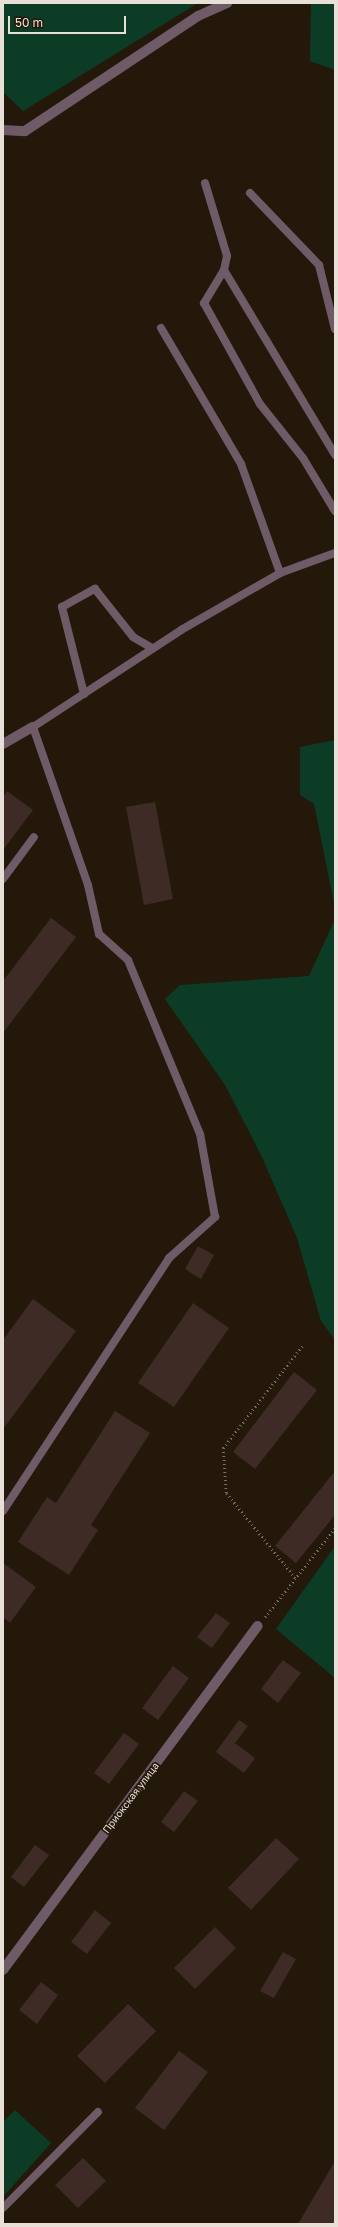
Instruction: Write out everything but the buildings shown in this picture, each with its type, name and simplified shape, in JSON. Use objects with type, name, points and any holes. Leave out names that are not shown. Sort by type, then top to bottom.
[{"type":"street","points":[[3,130],[26,131],[198,16],[227,3]]},
{"type":"street","points":[[3,744],[33,727]]},
{"type":"street","name":"Приокская улица","points":[[3,1970],[258,1626]]},
{"type":"lane","points":[[205,183],[227,256],[224,270],[204,303],[260,404],[303,458],[335,511]]},
{"type":"lane","points":[[250,193],[319,265],[335,329]]},
{"type":"lane","points":[[224,270],[335,455]]},
{"type":"lane","points":[[161,328],[241,464],[280,573]]},
{"type":"lane","points":[[3,1511],[169,1258],[215,1217],[200,1134],[128,960],[99,934],[88,885],[33,727],[152,648],[280,573],[335,553]]},
{"type":"lane","points":[[84,694],[62,607],[95,589],[133,637],[152,648]]},
{"type":"lane","points":[[3,879],[34,837]]},
{"type":"lane","points":[[3,2208],[98,2112]]},
{"type":"path","points":[[296,1578],[226,1493],[223,1448],[303,1345]]},
{"type":"path","points":[[258,1626],[335,1528]]},
{"type":"green space","points":[[3,3],[198,3],[23,111],[3,92]]},
{"type":"green space","points":[[311,3],[335,3],[335,70],[310,61]]},
{"type":"green space","points":[[335,740],[335,908],[314,804],[300,795],[300,747]]},
{"type":"green space","points":[[335,919],[335,1340],[321,1321],[297,1238],[262,1157],[225,1085],[165,999],[180,985],[309,976]]},
{"type":"green space","points":[[335,1546],[335,1678],[276,1629]]},
{"type":"green space","points":[[15,2110],[51,2143],[3,2197],[3,2122]]}]
